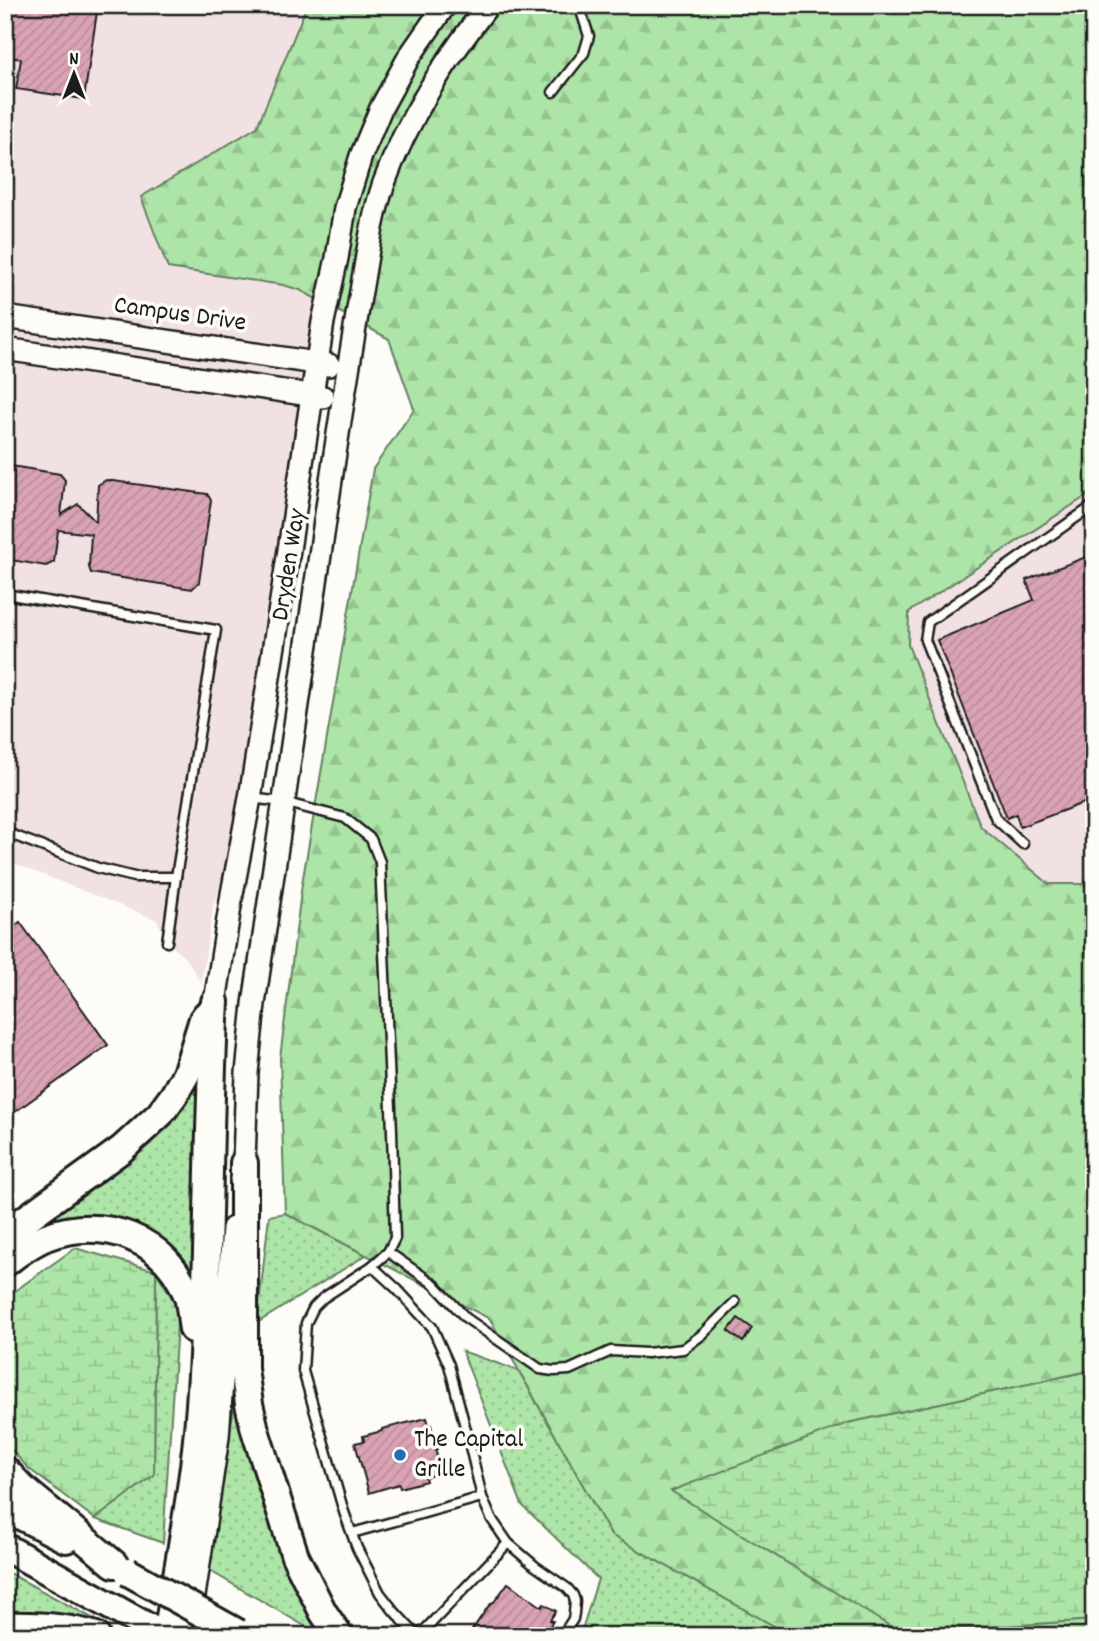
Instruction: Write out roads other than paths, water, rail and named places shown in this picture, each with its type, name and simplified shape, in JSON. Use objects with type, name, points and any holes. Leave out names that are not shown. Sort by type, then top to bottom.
[{"type":"highway","points":[[5,1234],[122,1149],[160,1114],[186,1074],[203,1019],[215,1002]]},
{"type":"highway","points":[[5,1547],[166,1636],[200,1407],[205,1333],[209,1089],[215,1002]]},
{"type":"highway","points":[[244,1163],[244,1369],[249,1404],[295,1556],[323,1612],[339,1636]]},
{"type":"highway","points":[[5,1263],[20,1251],[46,1237],[85,1228],[123,1233],[150,1246],[164,1258],[182,1282],[189,1300],[193,1329],[195,1453]]},
{"type":"highway","points":[[5,1470],[21,1487],[121,1568]]},
{"type":"highway","points":[[5,1508],[240,1634]]},
{"type":"highway","points":[[5,1626],[61,1628],[96,1636]]},
{"type":"street","name":"Dryden Way","points":[[215,1002],[250,798],[323,322],[345,208],[361,156],[381,108],[409,57],[445,5]]},
{"type":"street","name":"Dryden Way","points":[[188,1636],[218,1437],[233,1226],[244,1163],[247,1073],[254,1004],[347,368],[373,222],[391,167],[416,113],[456,47],[488,5]]},
{"type":"street","name":"Campus Drive","points":[[6,317],[347,368]]},
{"type":"street","points":[[5,349],[343,399]]},
{"type":"lane","points":[[545,5],[561,5]]},
{"type":"lane","points":[[552,92],[583,52],[589,36],[579,5]]},
{"type":"lane","points":[[5,276],[6,317]]},
{"type":"lane","points":[[1023,844],[996,819],[925,640],[929,622],[1094,505]]},
{"type":"lane","points":[[5,594],[216,630],[167,942]]},
{"type":"lane","points":[[250,798],[283,802],[345,818],[371,839],[380,862],[396,1238],[388,1252],[372,1266],[323,1298],[314,1307],[306,1323],[304,1335],[303,1371],[352,1533],[380,1592],[418,1636],[508,1543]]},
{"type":"lane","points":[[5,832],[98,868],[134,877],[176,877]]},
{"type":"lane","points":[[388,1252],[434,1284],[466,1318],[540,1369],[569,1370],[611,1351],[647,1353],[683,1349],[703,1334],[735,1302]]},
{"type":"lane","points":[[372,1266],[432,1327],[449,1365],[482,1497],[491,1518],[508,1543],[573,1595],[573,1619],[562,1636]]},
{"type":"lane","points":[[352,1533],[482,1497]]},
{"type":"place","name":"The Capital Grille","points":[[400,1455]]}]
